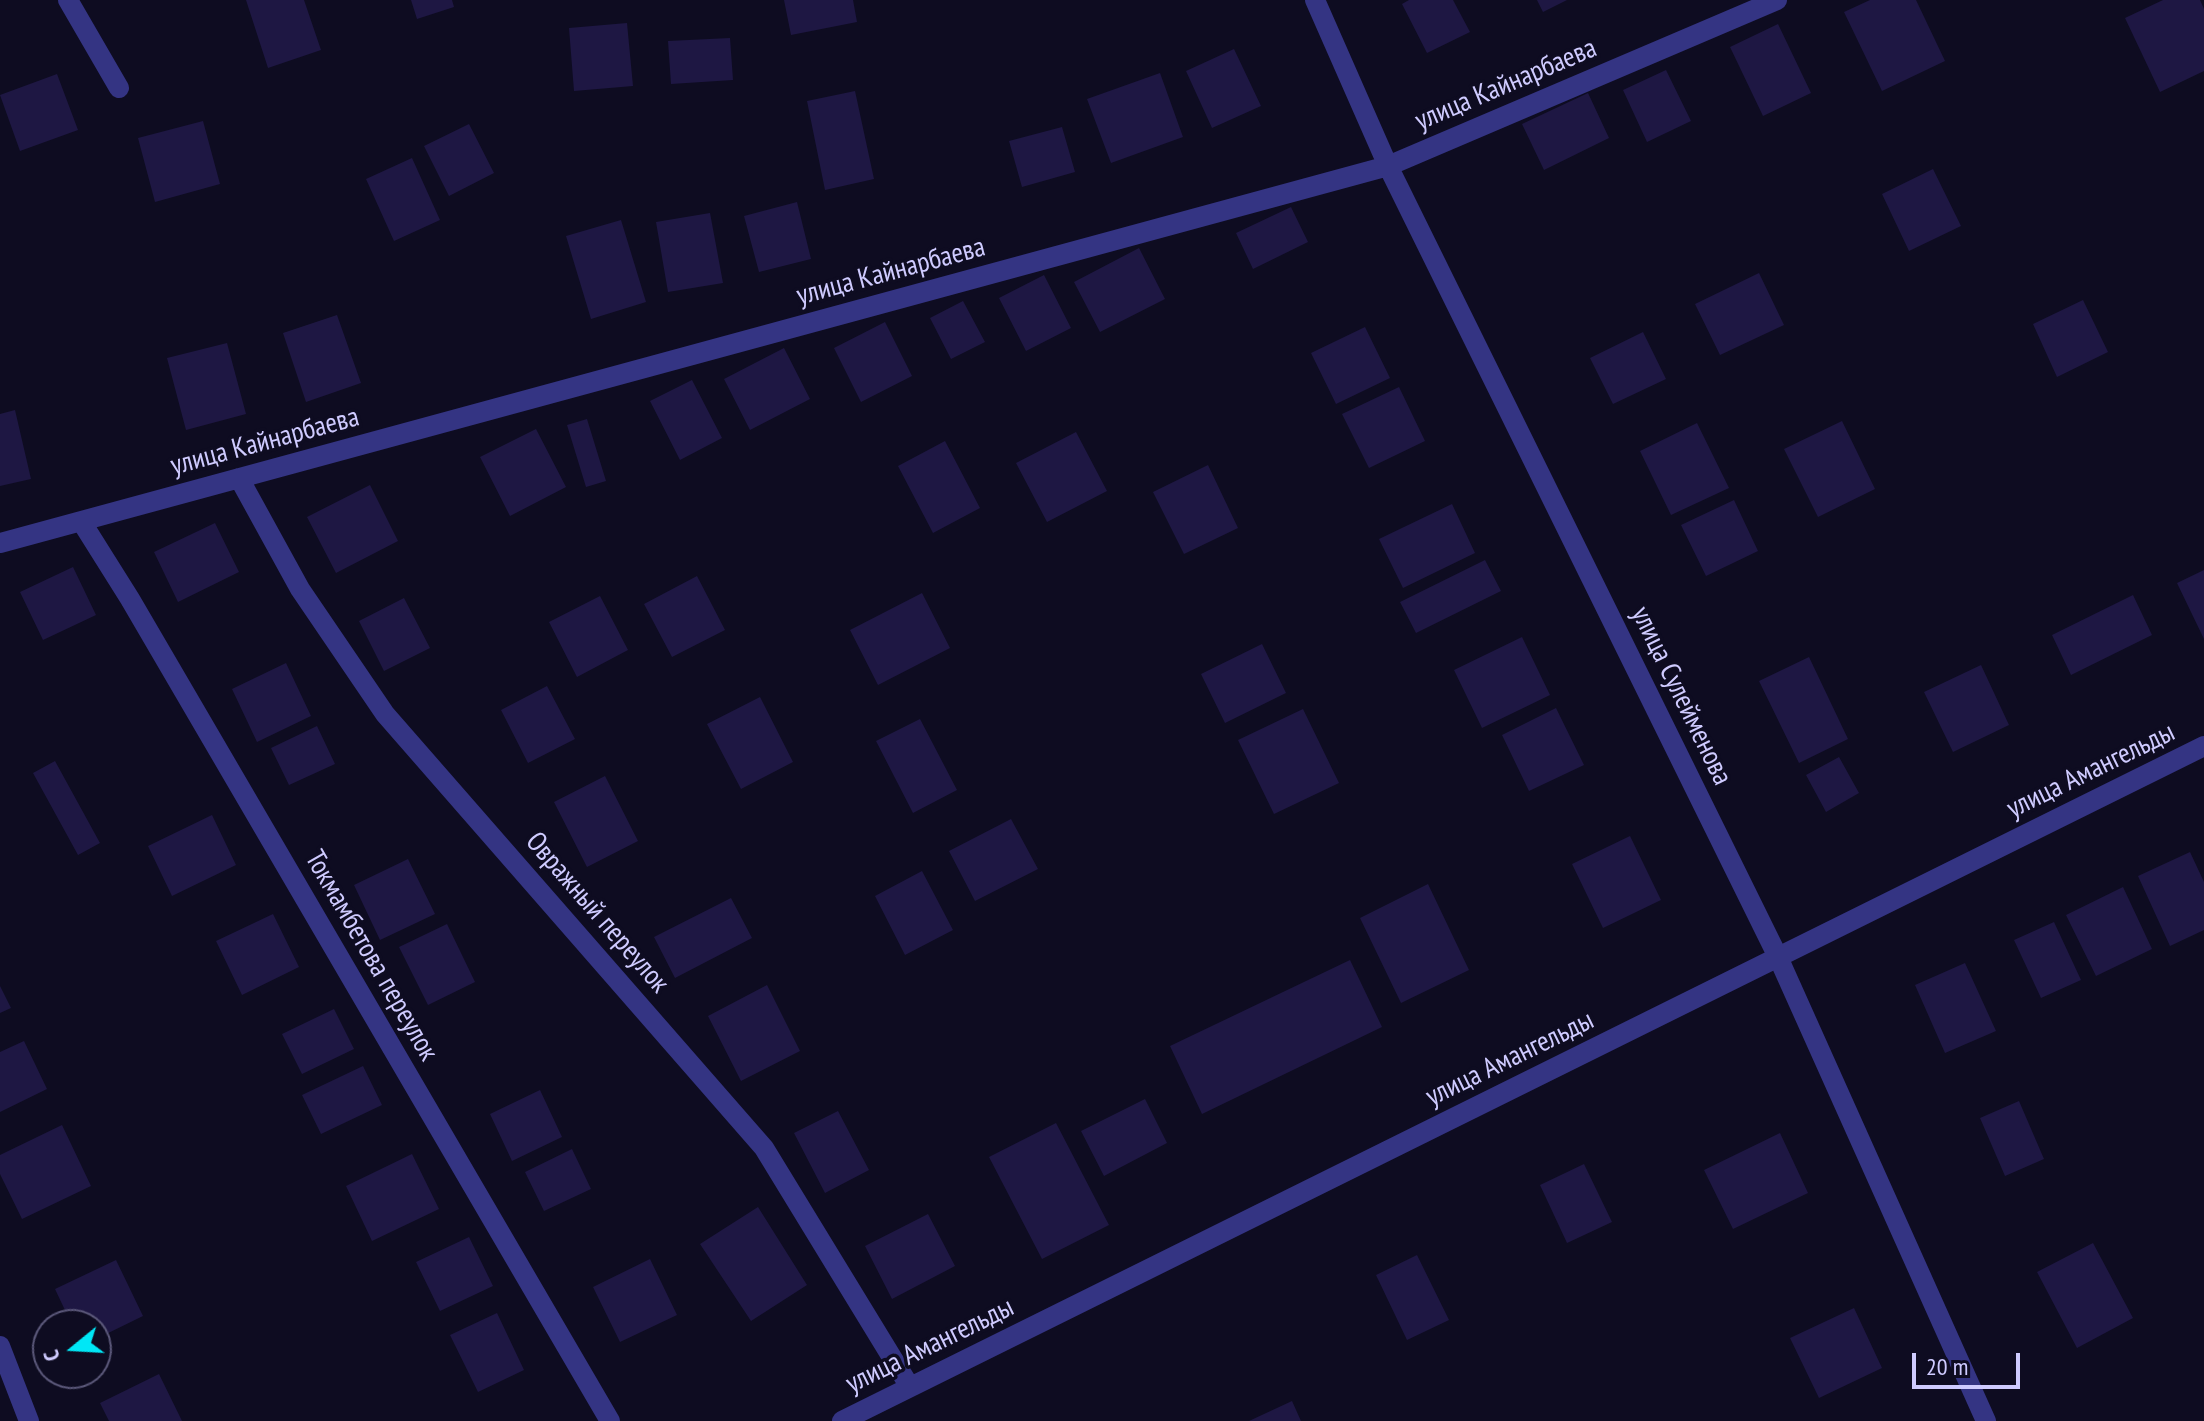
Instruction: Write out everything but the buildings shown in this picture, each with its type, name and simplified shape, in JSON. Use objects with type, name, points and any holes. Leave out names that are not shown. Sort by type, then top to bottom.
[{"type":"street","points":[[68,0],[119,88]]},
{"type":"street","name":"улица Сулейменова","points":[[1315,0],[1388,166],[1778,957],[1986,1421]]},
{"type":"street","name":"улица Кайнарбаева","points":[[0,543],[1388,166],[1777,0]]},
{"type":"street","name":"Овражный переулок","points":[[239,478],[300,589],[385,714],[764,1148],[910,1387]]},
{"type":"street","name":"Токмамбетова переулок","points":[[81,521],[130,599],[610,1421]]},
{"type":"street","name":"улица Амангельды","points":[[842,1421],[2204,746]]},
{"type":"street","points":[[0,1346],[29,1421]]}]
